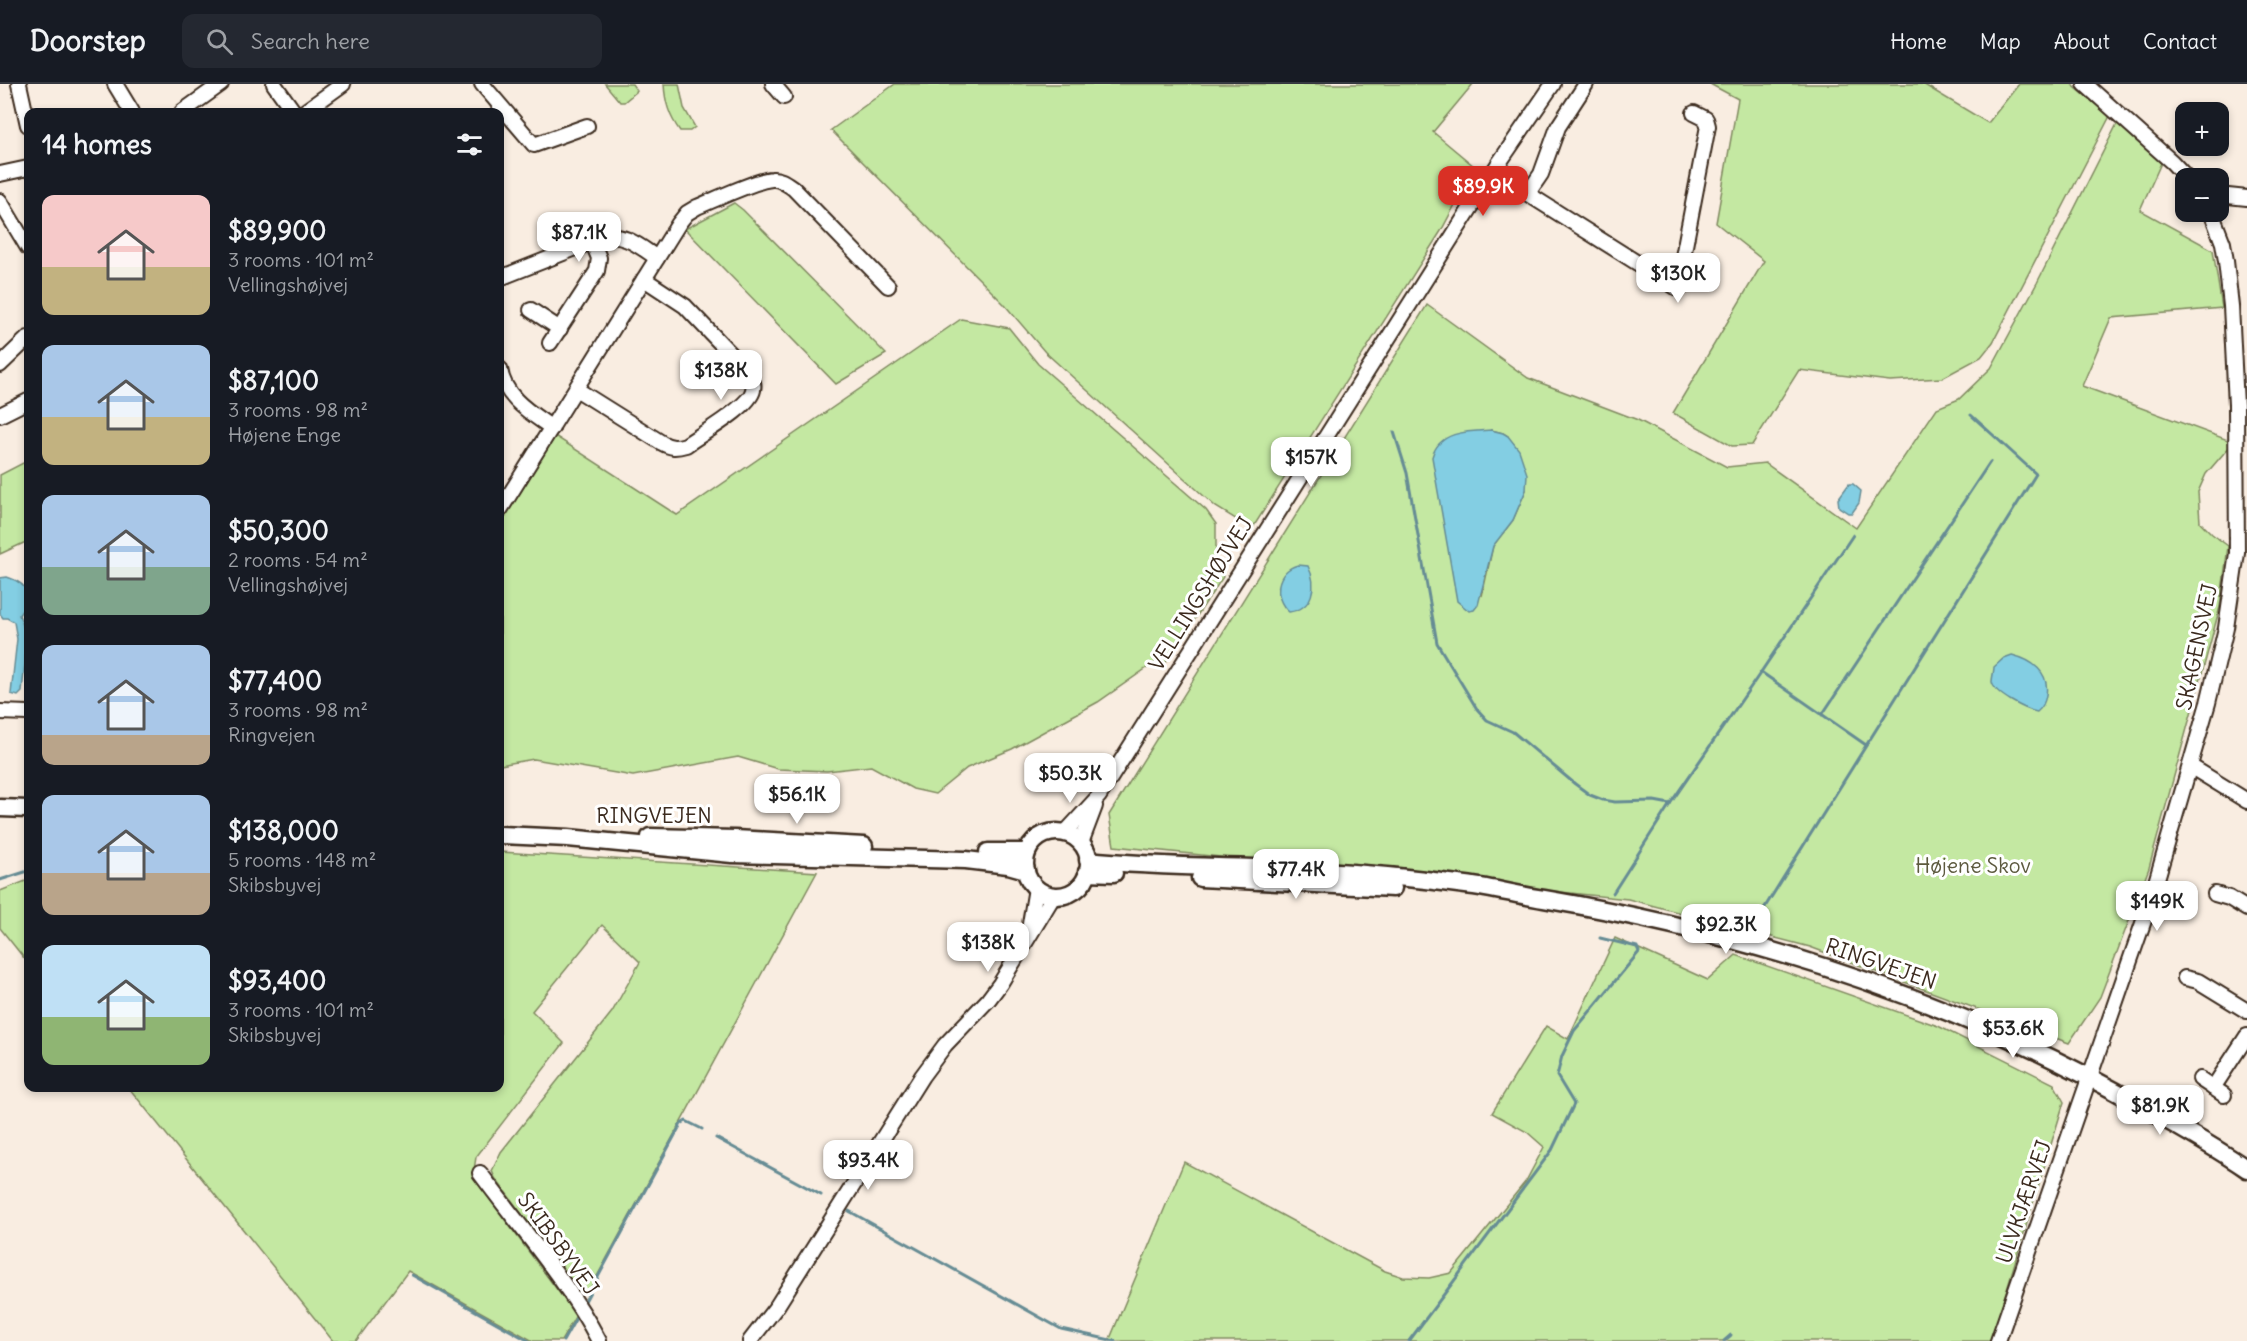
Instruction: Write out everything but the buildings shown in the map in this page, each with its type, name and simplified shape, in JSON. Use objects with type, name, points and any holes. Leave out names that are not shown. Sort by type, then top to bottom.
[{"type":"main road","points":[[0,808],[24,810]]},
{"type":"main road","points":[[1065,833],[1081,843],[1088,866],[1085,878],[1075,889],[1062,895],[1054,895],[1036,888],[1026,870],[1027,852],[1034,841],[1046,834],[1065,833]]},
{"type":"main road","name":"RINGVEJEN","points":[[504,835],[568,838],[732,854],[966,860],[1008,865],[1026,870]]},
{"type":"main road","name":"RINGVEJEN","points":[[568,838],[735,839],[1027,852]]},
{"type":"main road","name":"RINGVEJEN","points":[[1088,866],[1331,872],[1471,885],[1625,914],[1731,939],[1838,971],[1950,1012],[2029,1047],[2089,1076],[2247,1168]]},
{"type":"street","points":[[19,84],[24,108]]},
{"type":"street","points":[[115,84],[130,108]]},
{"type":"street","points":[[188,108],[221,84]]},
{"type":"street","points":[[274,84],[291,108]]},
{"type":"street","points":[[310,108],[343,84]]},
{"type":"street","points":[[482,84],[502,108]]},
{"type":"street","points":[[773,84],[784,97]]},
{"type":"street","name":"VELLINGSHØJVEJ","points":[[1517,136],[1524,117],[1545,84]]},
{"type":"street","name":"VELLINGSHØJVEJ","points":[[1065,833],[1099,796],[1493,172],[1554,84]]},
{"type":"street","points":[[1528,193],[1541,174],[1557,127],[1586,84]]},
{"type":"street","points":[[2085,84],[2178,168]]},
{"type":"street","points":[[504,110],[534,145],[587,126]]},
{"type":"street","points":[[1493,172],[1677,288],[1708,126],[1706,119],[1694,113]]},
{"type":"street","points":[[0,174],[24,169]]},
{"type":"street","points":[[504,504],[687,213],[773,179],[784,182],[793,188],[888,286]]},
{"type":"street","points":[[2229,196],[2247,198]]},
{"type":"street","points":[[0,201],[24,241]]},
{"type":"street","name":"SKAGENSVEJ","points":[[2089,1076],[2097,1059],[2150,903],[2190,766],[2226,628],[2233,588],[2237,553],[2241,395],[2226,261],[2223,243],[2215,222]]},
{"type":"street","points":[[504,276],[592,241],[613,235],[625,238],[657,258]]},
{"type":"street","points":[[550,342],[597,271],[599,263],[592,241]]},
{"type":"street","points":[[576,389],[662,443],[677,448],[686,445],[737,409],[753,392],[754,384],[748,372],[685,306],[644,279]]},
{"type":"street","points":[[531,310],[560,329]]},
{"type":"street","points":[[0,365],[24,344]]},
{"type":"street","points":[[504,382],[506,388],[520,405],[552,428]]},
{"type":"street","points":[[0,415],[24,403]]},
{"type":"street","points":[[0,712],[24,713]]},
{"type":"street","points":[[2190,766],[2247,801]]},
{"type":"street","name":"VELLINGSHØJVEJ","points":[[1081,843],[1099,796]]},
{"type":"street","points":[[1029,936],[1036,888]]},
{"type":"street","points":[[2215,894],[2229,898],[2247,909]]},
{"type":"street","points":[[750,1341],[777,1306],[922,1076],[945,1046],[988,1000],[1054,895]]},
{"type":"street","points":[[2186,978],[2198,981],[2247,1011]]},
{"type":"street","points":[[2200,1080],[2218,1092],[2247,1036]]},
{"type":"street","name":"ULVKJÆRVEJ","points":[[1998,1341],[2089,1076]]},
{"type":"street","name":"SKIBSBYVEJ","points":[[480,1173],[560,1280],[591,1325],[599,1341]]},
{"type":"green space","points":[[605,84],[632,84],[637,91],[624,102],[620,102]]},
{"type":"green space","points":[[664,84],[679,84],[684,108],[695,127],[690,131],[680,131],[673,120]]},
{"type":"green space","points":[[895,84],[1473,84],[1433,132],[1475,167],[1441,231],[1252,529],[1216,507],[1045,352],[1004,304],[831,130]]},
{"type":"green space","points":[[1710,84],[1923,84],[1988,123],[2019,84],[2071,84],[2110,116],[1993,342],[1981,357],[1942,378],[1890,381],[1799,370],[1752,445],[1732,446],[1673,413],[1764,261],[1716,223],[1738,99]]},
{"type":"green space","name":"Højene Skov","points":[[2118,122],[2161,163],[2140,210],[2213,250],[2222,308],[2111,318],[2082,386],[2228,440],[2230,446],[2206,474],[2198,492],[2200,522],[2228,546],[2220,607],[2149,868],[2100,997],[2069,1043],[1810,947],[1628,899],[1114,846],[1109,815],[1427,305],[1528,378],[1638,420],[1727,467],[1765,463],[1856,528],[1937,408],[1959,399],[1991,368],[2037,283]],"holes":[[[1491,430],[1508,436],[1526,490],[1513,520],[1493,546],[1482,596]]]},
{"type":"green space","points":[[734,203],[886,354],[836,384],[685,229]]},
{"type":"green space","points":[[961,319],[1009,328],[1038,364],[1206,510],[1216,524],[1216,557],[1223,577],[1166,662],[1157,661],[1098,702],[1012,749],[967,768],[935,794],[913,789],[871,766],[827,771],[778,769],[738,757],[633,776],[534,759],[504,764],[504,519],[555,436],[677,515]]},
{"type":"green space","points":[[24,463],[24,543],[0,554],[0,475]]},
{"type":"green space","points":[[504,852],[817,872],[589,1291],[580,1292],[492,1171],[501,1152],[612,1012],[640,962],[602,925],[532,1011],[564,1043],[476,1157],[473,1177],[576,1315],[561,1341],[533,1341],[408,1271],[356,1341],[333,1341],[132,1092],[504,1092]]},
{"type":"green space","points":[[24,882],[24,958],[0,928],[0,891]]},
{"type":"green space","points":[[1615,938],[1708,980],[1736,955],[1938,1026],[2054,1084],[2064,1102],[1991,1341],[1109,1341],[1184,1162],[1385,1271],[1403,1277],[1429,1278],[1451,1273],[1526,1181],[1544,1147],[1527,1132],[1492,1113],[1546,1026],[1568,1039]]},
{"type":"water","points":[[1491,430],[1508,436],[1519,450],[1527,474],[1526,490],[1513,520],[1493,546],[1478,605],[1474,610],[1469,611],[1457,601],[1432,457],[1436,448],[1448,437],[1464,432]]},
{"type":"water","points":[[1849,484],[1853,484],[1861,491],[1859,503],[1852,513],[1839,507],[1838,499]]},
{"type":"water","points":[[1298,565],[1308,566],[1313,589],[1304,606],[1289,612],[1280,599],[1279,585],[1285,573]]},
{"type":"water","points":[[7,577],[24,587],[24,606],[19,615],[24,629],[24,672],[22,692],[18,696],[11,694],[17,639],[14,622],[3,618],[0,614],[0,578]]},
{"type":"water","points":[[2012,655],[2033,664],[2045,680],[2046,698],[2037,712],[2018,705],[1994,687],[1992,682],[1994,667],[2004,658]]},
{"type":"waterway","points":[[1755,923],[2036,474],[1971,415]]},
{"type":"waterway","points":[[1394,432],[1407,473],[1437,643],[1477,709],[1487,720],[1513,732],[1590,795],[1615,802],[1654,801],[1670,804]]},
{"type":"waterway","points":[[1822,715],[1990,462]]},
{"type":"waterway","points":[[1761,672],[1853,535]]},
{"type":"waterway","points":[[1613,893],[1670,804],[1761,672],[1866,745]]},
{"type":"waterway","points":[[0,880],[24,872]]},
{"type":"waterway","points":[[1409,1341],[1552,1150],[1574,1104],[1557,1076],[1562,1056],[1574,1031],[1639,952],[1637,947],[1600,938]]},
{"type":"waterway","points":[[585,1301],[681,1124],[686,1121],[702,1129]]},
{"type":"waterway","points":[[716,1138],[821,1195]]},
{"type":"waterway","points":[[849,1211],[1061,1329],[1115,1341]]},
{"type":"waterway","points":[[412,1275],[529,1341]]},
{"type":"waterway","points":[[563,1341],[576,1318]]},
{"type":"waterway","points":[[1724,1341],[1731,1335]]}]
